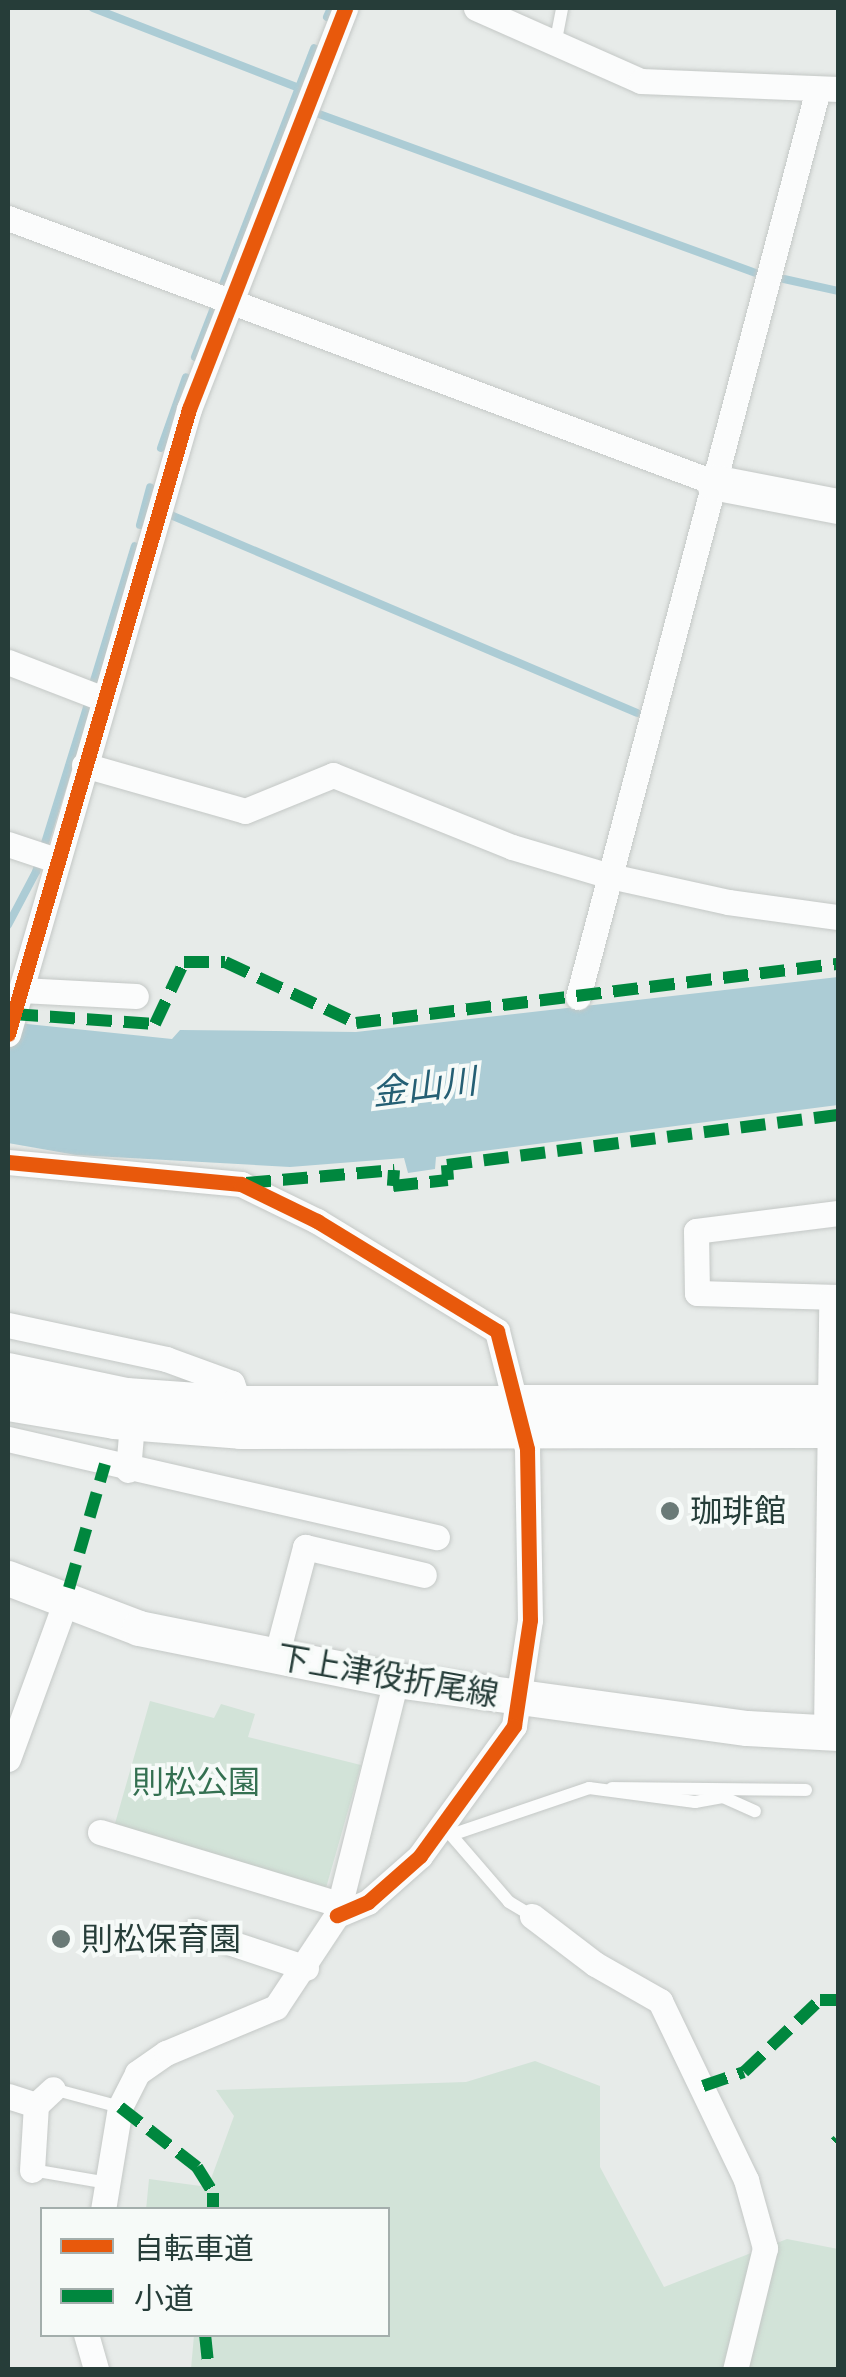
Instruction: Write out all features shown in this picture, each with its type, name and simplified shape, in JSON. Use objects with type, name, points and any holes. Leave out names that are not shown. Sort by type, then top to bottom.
[{"type":"street","points":[[136,996],[13,1009],[189,409],[346,8]]},
{"type":"street","points":[[476,8],[641,81],[828,89],[713,482],[578,997]]},
{"type":"street","points":[[8,218],[713,482],[838,506]]},
{"type":"street","points":[[8,662],[104,699]]},
{"type":"street","points":[[84,765],[245,812],[332,775],[512,847],[610,876],[838,917]]},
{"type":"street","points":[[18,848],[56,860]]},
{"type":"street","points":[[8,1162],[241,1184],[317,1221],[496,1331],[522,1418],[530,1620],[520,1700],[500,1750],[448,1831],[368,1902],[338,1910],[100,1832]]},
{"type":"street","points":[[832,1734],[835,1297],[697,1292],[696,1231],[838,1214]]},
{"type":"street","points":[[8,1325],[166,1359],[232,1383],[240,1403]]},
{"type":"street","points":[[8,1370],[126,1395],[522,1418]]},
{"type":"street","points":[[8,1403],[132,1422],[240,1431],[522,1418],[835,1416]]},
{"type":"street","points":[[128,1470],[132,1422]]},
{"type":"street","points":[[8,1439],[128,1470],[437,1538]]},
{"type":"street","points":[[276,1657],[305,1547],[424,1574]]},
{"type":"street","name":"下上津役折尾線","points":[[8,1578],[65,1604],[139,1628],[396,1680],[520,1700],[832,1734]]},
{"type":"street","points":[[8,1759],[65,1604]]},
{"type":"street","points":[[104,2207],[120,2107],[137,2073],[166,2052],[276,2007],[306,1968],[338,1910],[396,1680]]},
{"type":"street","points":[[532,1916],[595,1964],[660,2000],[746,2180],[766,2248],[734,2370]]},
{"type":"street","points":[[195,1932],[306,1968]]},
{"type":"street","points":[[8,2096],[44,2097],[32,2170]]},
{"type":"street","points":[[87,2337],[96,2370]]},
{"type":"lane","points":[[555,45],[562,8]]},
{"type":"lane","points":[[532,1916],[509,1902],[448,1831],[589,1788],[740,1784],[806,1790]]},
{"type":"lane","points":[[589,1788],[695,1802],[723,1797],[755,1810]]},
{"type":"lane","points":[[44,2097],[120,2107]]},
{"type":"lane","points":[[32,2170],[108,2183]]},
{"type":"green space","name":"則松公園","points":[[150,1701],[214,1718],[221,1704],[255,1714],[248,1737],[361,1765],[326,1888],[114,1827]]},
{"type":"green space","points":[[535,2061],[600,2086],[600,2167],[664,2287],[787,2239],[838,2249],[838,2369],[191,2369],[194,2337],[390,2337],[390,2207],[146,2207],[149,2179],[208,2187],[234,2116],[216,2090],[466,2082]]},
{"type":"water","name":"金山川","points":[[838,977],[838,1105],[436,1157],[435,1169],[408,1173],[404,1158],[290,1167],[76,1155],[8,1143],[8,1022],[172,1039],[180,1030],[356,1032]]},
{"type":"waterway","points":[[93,8],[299,88]]},
{"type":"waterway","points":[[327,17],[331,8]]},
{"type":"waterway","points":[[195,357],[314,48]]},
{"type":"waterway","points":[[319,114],[755,273]]},
{"type":"waterway","points":[[784,279],[838,291]]},
{"type":"waterway","points":[[161,448],[186,377]]},
{"type":"waterway","points":[[140,525],[150,487]]},
{"type":"waterway","points":[[173,516],[637,713]]},
{"type":"waterway","points":[[93,684],[135,546]]},
{"type":"waterway","points":[[8,925],[36,872],[89,701]]},
{"type":"marked path","points":[[13,1014],[155,1024],[184,962],[225,962],[356,1023],[838,964]]},
{"type":"marked path","points":[[246,1183],[394,1170],[393,1186],[448,1180],[447,1165],[838,1115]]},
{"type":"marked path","points":[[69,1588],[105,1464]]},
{"type":"marked path","points":[[703,2086],[744,2072],[820,2000],[838,2000]]},
{"type":"marked path","points":[[120,2107],[197,2167],[213,2193],[213,2207]]},
{"type":"marked path","points":[[835,2143],[838,2140]]},
{"type":"marked path","points":[[205,2337],[209,2370]]},
{"type":"cycle path","points":[[8,1034],[189,409],[345,8]]},
{"type":"cycle path","points":[[8,1162],[241,1184],[317,1221],[497,1331],[527,1449],[530,1620],[514,1726],[420,1856],[368,1902],[337,1915]]},
{"type":"place","name":"珈琲館","points":[[670,1511]]},
{"type":"place","name":"則松保育園","points":[[61,1939]]}]
